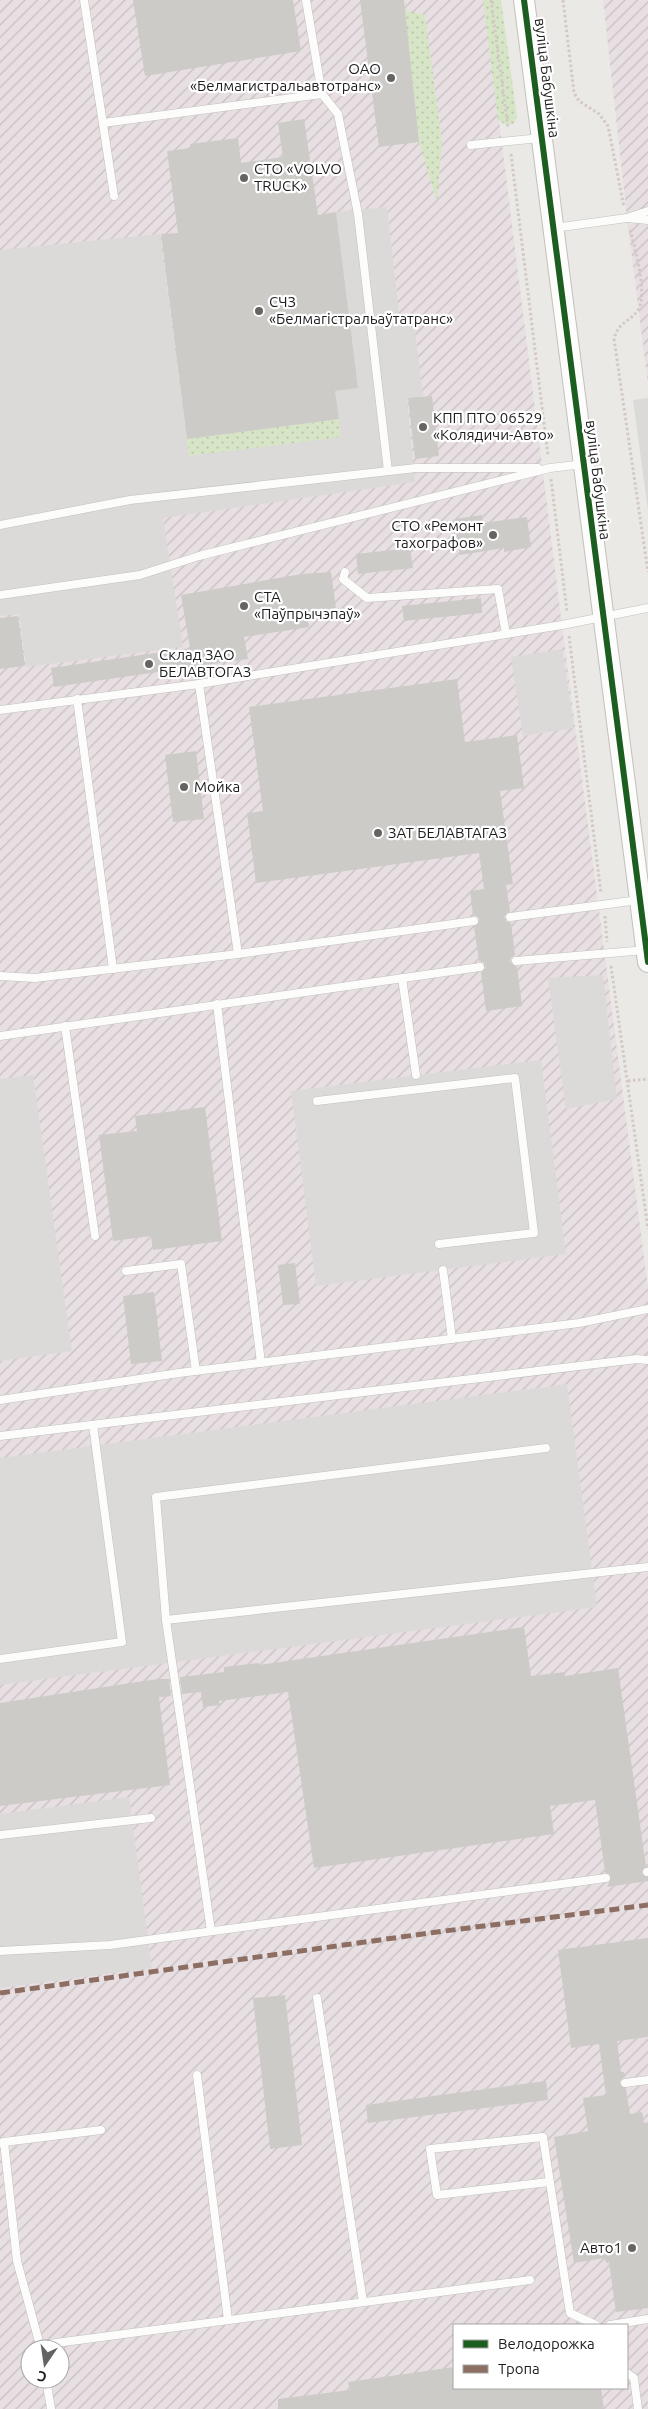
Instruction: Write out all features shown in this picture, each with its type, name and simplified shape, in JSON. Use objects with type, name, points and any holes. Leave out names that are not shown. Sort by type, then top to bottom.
[{"type":"street","name":"вуліца Бабушкіна","points":[[524,0],[647,954]]},
{"type":"lane","points":[[84,0],[114,196]]},
{"type":"lane","points":[[306,0],[322,94],[338,114],[358,214],[388,471]]},
{"type":"lane","points":[[103,122],[322,94]]},
{"type":"lane","points":[[471,145],[542,138]]},
{"type":"lane","points":[[553,228],[627,218],[648,211]]},
{"type":"lane","points":[[627,218],[648,220]]},
{"type":"lane","points":[[0,525],[130,500],[416,468],[550,468],[584,464]]},
{"type":"lane","points":[[0,595],[140,575],[199,556],[550,468]]},
{"type":"lane","points":[[345,572],[343,580],[367,598],[498,589],[506,634]]},
{"type":"lane","points":[[0,710],[199,684],[506,634],[648,608]]},
{"type":"lane","points":[[199,684],[238,954]]},
{"type":"lane","points":[[77,700],[113,968]]},
{"type":"lane","points":[[510,917],[639,900]]},
{"type":"lane","points":[[0,976],[35,978],[238,954],[474,921]]},
{"type":"lane","points":[[516,961],[647,954]]},
{"type":"lane","points":[[0,1036],[480,966]]},
{"type":"lane","points":[[402,978],[416,1075]]},
{"type":"lane","points":[[217,1004],[261,1363]]},
{"type":"lane","points":[[64,1026],[95,1236]]},
{"type":"lane","points":[[317,1101],[515,1078],[534,1233],[439,1244]]},
{"type":"lane","points":[[126,1272],[181,1264],[196,1371]]},
{"type":"lane","points":[[443,1270],[452,1339]]},
{"type":"lane","points":[[0,1400],[196,1371],[579,1323],[648,1309]]},
{"type":"lane","points":[[0,1436],[628,1360],[648,1360]]},
{"type":"lane","points":[[0,1659],[122,1642],[93,1425]]},
{"type":"lane","points":[[211,1931],[166,1620],[156,1497],[546,1448]]},
{"type":"lane","points":[[166,1620],[648,1567]]},
{"type":"lane","points":[[0,1835],[151,1818]]},
{"type":"lane","points":[[0,1951],[110,1944],[606,1878]]},
{"type":"lane","points":[[317,1998],[363,2302]]},
{"type":"lane","points":[[196,2075],[228,2320]]},
{"type":"lane","points":[[626,2083],[648,2080]]},
{"type":"lane","points":[[39,2339],[17,2261],[2,2142],[101,2130]]},
{"type":"lane","points":[[549,2182],[437,2194],[430,2149],[543,2137],[570,2313],[594,2324]]},
{"type":"lane","points":[[70,2343],[530,2280]]},
{"type":"lane","points":[[620,2324],[648,2319]]},
{"type":"lane","points":[[628,2374],[634,2378],[638,2409]]},
{"type":"lane","points":[[48,2389],[51,2409]]},
{"type":"path","points":[[563,0],[574,93],[579,101],[599,114],[608,126],[636,253],[642,301],[638,310],[617,328],[614,339],[648,572]]},
{"type":"path","points":[[628,1081],[648,1079]]},
{"type":"shaded area","points":[[0,0],[484,0],[562,625],[648,1288],[648,2409],[0,2409]]},
{"type":"shaded area","points":[[603,0],[648,0],[648,384],[627,218]]},
{"type":"shaded area","points":[[387,207],[399,313],[415,331],[423,396],[407,399],[415,482],[163,518],[183,647],[26,667],[19,614],[0,616],[0,250],[160,234],[189,456],[341,437],[335,391],[358,388],[336,212]]},
{"type":"shaded area","points":[[648,398],[648,510],[633,400]]},
{"type":"shaded area","points":[[562,649],[574,728],[523,736],[511,657]]},
{"type":"shaded area","points":[[603,975],[617,1099],[566,1109],[548,978]]},
{"type":"shaded area","points":[[541,1060],[566,1254],[316,1286],[291,1091]]},
{"type":"shaded area","points":[[33,1075],[72,1351],[0,1361],[0,1079]]},
{"type":"shaded area","points":[[567,1384],[597,1607],[0,1685],[0,1458]]},
{"type":"shaded area","points":[[129,1797],[152,1968],[0,1988],[0,1814]]},
{"type":"green space","points":[[483,0],[501,0],[517,117],[513,124],[504,124],[498,120]]},
{"type":"green space","points":[[405,10],[425,15],[442,142],[437,202],[419,142]]},
{"type":"green space","points":[[339,419],[341,438],[188,456],[187,439]]},
{"type":"building","points":[[133,0],[293,0],[301,51],[145,76]]},
{"type":"building","name":"ОАО «Белмагистральавтотранс»","points":[[360,0],[404,0],[419,142],[379,147]]},
{"type":"building","name":"СЧЗ «Белмагістральаўтатранс»","points":[[304,119],[318,215],[336,212],[358,388],[335,391],[339,419],[187,439],[161,234],[178,233],[167,151],[191,148],[190,144],[238,138],[241,163],[283,157],[278,123]]},
{"type":"building","name":"КПП ПТО 06529 «Колядичи-Авто»","points":[[432,396],[439,456],[415,459],[408,398]]},
{"type":"building","name":"СТО «Ремонт тахографов»","points":[[482,515],[483,523],[527,517],[531,547],[504,552],[504,548],[460,555],[454,519]]},
{"type":"building","points":[[410,548],[413,568],[358,574],[356,554]]},
{"type":"building","points":[[331,572],[336,608],[307,612],[309,627],[244,637],[248,659],[54,687],[51,668],[190,648],[181,595],[302,574]]},
{"type":"building","points":[[481,598],[482,613],[404,621],[402,606]]},
{"type":"building","points":[[18,616],[25,666],[0,669],[0,618]]},
{"type":"building","name":"ЗАТ БЕЛАВТАГАЗ","points":[[457,679],[465,742],[517,735],[524,788],[500,791],[513,884],[506,885],[510,911],[504,917],[506,921],[511,923],[515,955],[511,958],[510,962],[517,967],[522,1006],[486,1011],[481,973],[486,967],[484,963],[479,961],[474,927],[480,921],[478,917],[473,915],[470,891],[484,889],[479,853],[256,883],[247,813],[263,811],[249,707]]},
{"type":"building","name":"Мойка","points":[[196,751],[204,819],[173,822],[165,755]]},
{"type":"building","points":[[205,1107],[222,1241],[153,1250],[151,1236],[113,1241],[99,1135],[137,1131],[135,1116]]},
{"type":"building","points":[[295,1263],[300,1304],[283,1305],[278,1265]]},
{"type":"building","points":[[154,1292],[162,1361],[131,1364],[123,1296]]},
{"type":"building","points":[[524,1627],[531,1676],[565,1672],[565,1676],[618,1668],[646,1867],[641,1872],[648,1878],[648,1881],[607,1887],[611,1877],[605,1872],[595,1800],[550,1806],[554,1834],[314,1868],[288,1692],[219,1701],[220,1705],[203,1707],[201,1692],[182,1694],[180,1677],[224,1672],[224,1667],[259,1663],[259,1665]]},
{"type":"building","points":[[157,1679],[169,1679],[171,1696],[159,1697],[170,1785],[0,1806],[0,1703]]},
{"type":"building","points":[[648,1938],[648,2037],[617,2041],[621,2072],[624,2072],[625,2077],[620,2080],[620,2084],[626,2089],[630,2114],[642,2112],[644,2123],[648,2122],[648,2308],[616,2312],[609,2262],[606,2263],[605,2258],[574,2263],[554,2137],[588,2131],[583,2098],[606,2095],[599,2044],[571,2048],[558,1950]]},
{"type":"building","points":[[285,1995],[302,2145],[270,2149],[253,1998]]},
{"type":"building","points":[[546,2081],[548,2100],[368,2123],[366,2105]]},
{"type":"building","points":[[453,2367],[453,2389],[601,2389],[604,2409],[278,2409],[278,2399],[350,2390],[348,2382]]},
{"type":"marked path","points":[[0,1993],[437,1932],[648,1905]]},
{"type":"cycle path","points":[[524,0],[648,962]]},
{"type":"place","name":"ОАО «Белмагистральавтотранс»","points":[[391,78]]},
{"type":"place","name":"СТО «VOLVO TRUCK»","points":[[244,178]]},
{"type":"place","name":"СЧЗ «Белмагістральаўтатранс»","points":[[259,311]]},
{"type":"place","name":"КПП ПТО 06529 «Колядичи-Авто»","points":[[423,427]]},
{"type":"place","name":"СТО «Ремонт тахографов»","points":[[493,535]]},
{"type":"place","name":"СТА «Паўпрычэпаў»","points":[[244,606]]},
{"type":"place","name":"Склад ЗАО БЕЛАВТОГАЗ","points":[[149,664]]},
{"type":"place","name":"Мойка","points":[[184,787]]},
{"type":"place","name":"ЗАТ БЕЛАВТАГАЗ","points":[[378,833]]},
{"type":"place","name":"Авто1","points":[[632,2248]]}]
